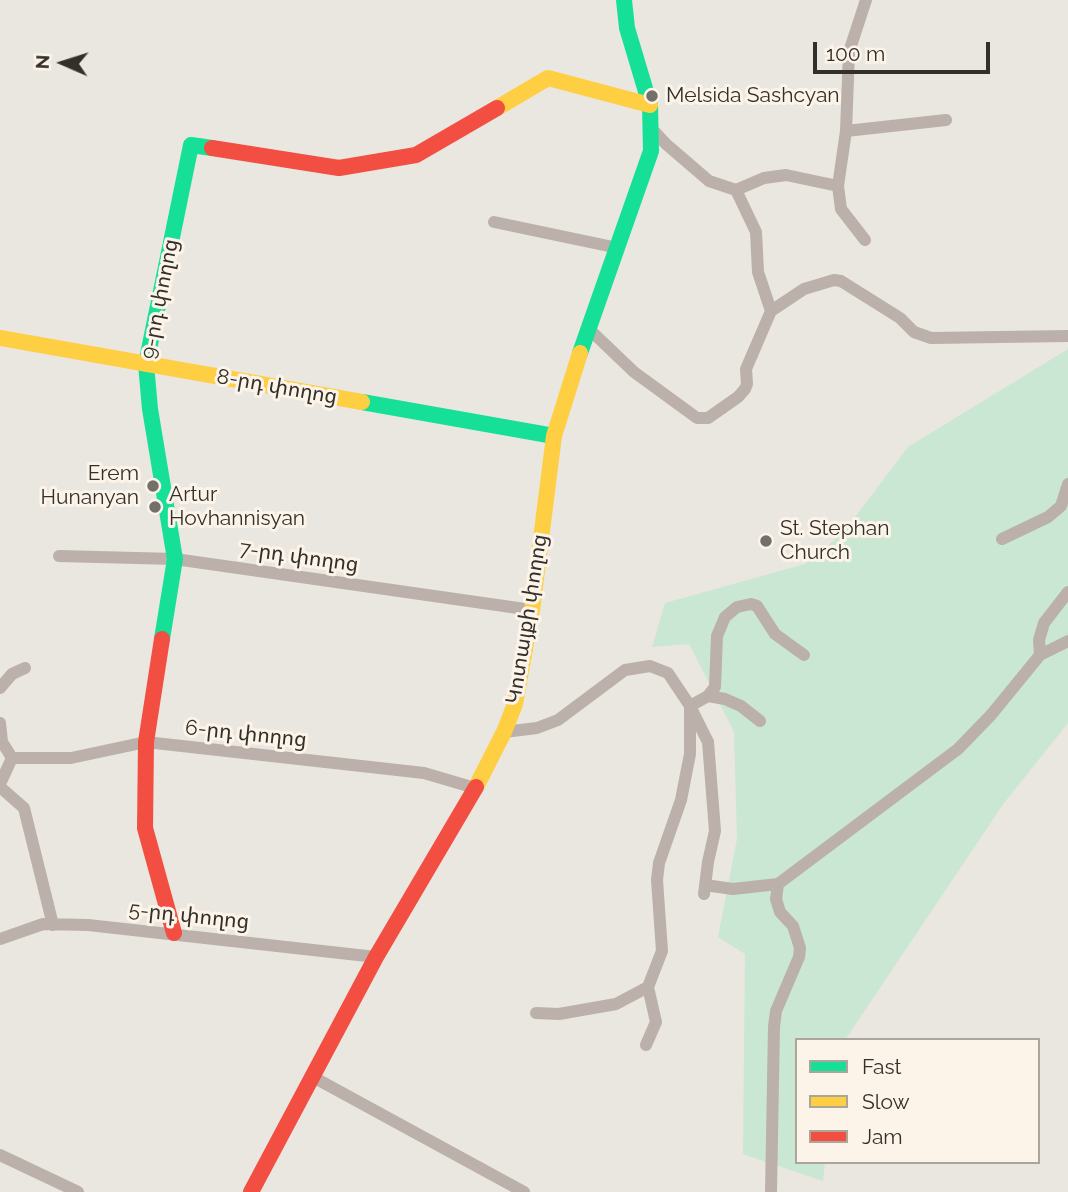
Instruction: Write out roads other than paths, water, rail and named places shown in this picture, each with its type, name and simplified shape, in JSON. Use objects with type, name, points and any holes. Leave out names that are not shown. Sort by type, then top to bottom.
[{"type":"street","name":"Կոտայքի փողոց","points":[[251,1192],[376,957],[475,788],[516,704],[554,436],[651,151],[650,105],[628,28],[624,0]]},
{"type":"street","points":[[865,240],[841,209],[838,186],[846,131],[849,52],[866,0]]},
{"type":"street","name":"9-րդ փողոց","points":[[174,933],[145,828],[146,742],[175,559],[150,410],[146,364],[191,145],[339,168],[416,155],[548,78],[650,105]]},
{"type":"street","points":[[846,131],[946,120]]},
{"type":"street","points":[[652,129],[709,181],[736,190],[764,178],[786,175],[838,186]]},
{"type":"street","points":[[736,190],[756,232],[758,272],[771,311]]},
{"type":"street","points":[[494,222],[618,248]]},
{"type":"street","points":[[589,329],[635,372],[697,418],[708,418],[745,390],[746,369],[771,311],[804,289],[834,280],[841,281],[900,318],[914,332],[931,338],[1068,336]]},
{"type":"street","name":"8-րդ փողոց","points":[[0,338],[554,436]]},
{"type":"street","points":[[1002,539],[1048,517],[1060,506],[1068,484]]},
{"type":"street","name":"7-րդ փողոց","points":[[59,556],[175,559],[531,610]]},
{"type":"street","points":[[1040,655],[1039,640],[1044,624],[1068,592]]},
{"type":"street","points":[[690,706],[708,696],[715,687],[717,636],[725,617],[737,607],[751,604],[757,606],[775,634],[804,655]]},
{"type":"street","points":[[504,732],[537,728],[558,720],[625,670],[650,666],[668,673],[690,706],[708,742],[715,831],[705,890],[778,884],[958,749],[991,715],[1040,655],[1068,641]]},
{"type":"street","points":[[0,688],[12,674],[25,668]]},
{"type":"street","points":[[708,696],[741,706],[760,721]]},
{"type":"street","points":[[646,1045],[656,1022],[648,987],[662,951],[657,880],[659,863],[681,800],[690,754],[690,706]]},
{"type":"street","points":[[0,723],[2,742],[12,758],[0,786],[24,808],[53,925]]},
{"type":"street","name":"6-րդ փողոց","points":[[12,758],[71,758],[146,742],[424,773],[475,788]]},
{"type":"street","points":[[771,1192],[774,1027],[776,1011],[799,957],[800,948],[793,926],[780,912],[776,898],[778,884]]},
{"type":"street","name":"5-րդ փողոց","points":[[0,939],[43,924],[88,925],[376,957]]},
{"type":"street","points":[[537,1013],[559,1014],[616,1004],[648,987]]},
{"type":"street","points":[[313,1077],[524,1192]]},
{"type":"street","points":[[0,1155],[78,1192]]},
{"type":"place","name":"Melsida Sashcyan","points":[[652,96]]},
{"type":"place","name":"Erem Hunanyan","points":[[153,486]]},
{"type":"place","name":"Artur Hovhannisyan","points":[[155,507]]},
{"type":"place","name":"St. Stephan Church","points":[[766,541]]}]
